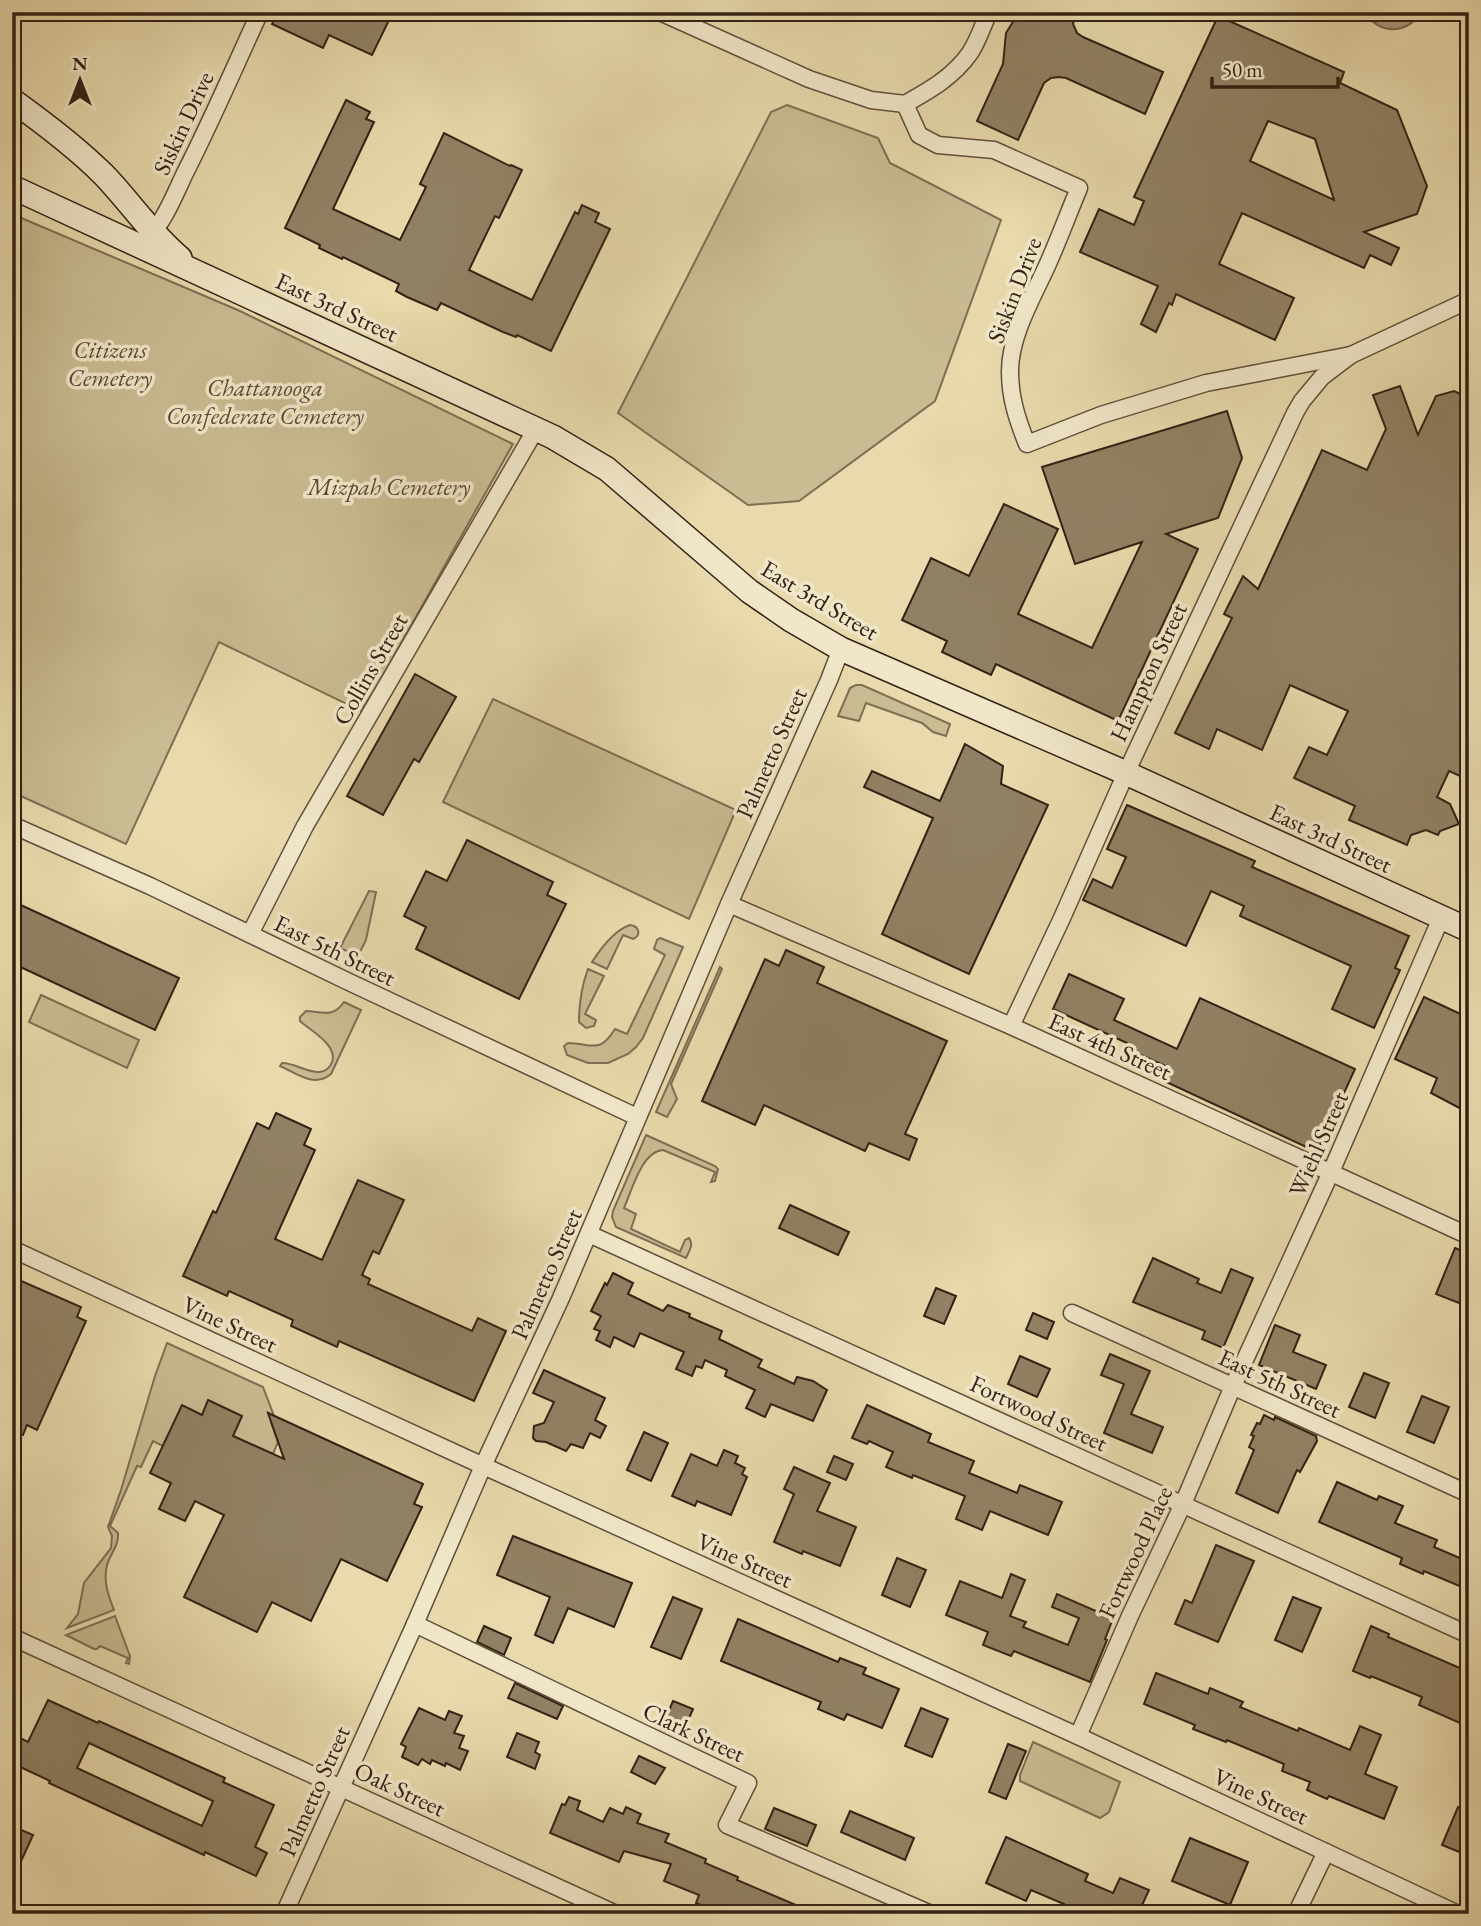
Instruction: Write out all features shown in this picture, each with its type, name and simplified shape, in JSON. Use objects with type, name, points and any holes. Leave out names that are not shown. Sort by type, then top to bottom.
[{"type":"main road","name":"East 3rd Street","points":[[12,100],[74,147],[129,202],[146,239]]},
{"type":"main road","name":"East 3rd Street","points":[[12,187],[146,239],[215,280],[553,437],[607,469],[750,591],[791,620],[841,649],[1126,773],[1469,930]]},
{"type":"street","name":"Siskin Drive","points":[[146,239],[173,197],[260,12]]},
{"type":"street","points":[[660,12],[809,79],[871,100],[905,104],[936,88],[956,71],[971,51],[989,12]]},
{"type":"street","name":"Siskin Drive","points":[[905,104],[919,135],[938,145],[994,150],[1079,188],[1050,261],[1027,308],[1013,351],[1010,369],[1013,406],[1027,444],[1101,415],[1206,383],[1351,355]]},
{"type":"street","points":[[1351,355],[1469,300]]},
{"type":"street","name":"Hampton Street","points":[[1011,1026],[1295,413],[1322,377],[1351,355]]},
{"type":"street","name":"Collins Street","points":[[250,934],[305,826],[536,429]]},
{"type":"street","name":"Palmetto Street","points":[[284,1914],[483,1466],[547,1331],[841,649]]},
{"type":"street","name":"East 5th Street","points":[[12,825],[132,878],[637,1118]]},
{"type":"street","name":"East 4th Street","points":[[729,904],[1011,1026],[1469,1236]]},
{"type":"street","name":"Wiehl Street","points":[[1233,1386],[1331,1172],[1441,918]]},
{"type":"street","name":"Fortwood Street","points":[[589,1234],[1469,1635]]},
{"type":"street","name":"Vine Street","points":[[12,1249],[1078,1736],[1458,1914]]},
{"type":"street","name":"East 5th Street","points":[[1072,1313],[1469,1494]]},
{"type":"street","name":"Fortwood Place","points":[[1078,1736],[1233,1386]]},
{"type":"street","name":"Clark Street","points":[[415,1624],[748,1783],[727,1825],[931,1914]]},
{"type":"street","name":"Oak Street","points":[[12,1637],[616,1914]]},
{"type":"street","points":[[1296,1914],[1326,1852]]},
{"type":"green space","points":[[787,105],[878,138],[890,163],[1001,220],[935,401],[799,501],[748,505],[618,413],[771,112]]},
{"type":"green space","points":[[12,214],[240,311],[513,444],[361,711],[219,642],[126,844],[12,792]]},
{"type":"green space","points":[[862,685],[950,724],[946,736],[933,732],[922,723],[866,703],[859,721],[838,716],[850,688]]},
{"type":"green space","points":[[493,699],[736,810],[689,919],[443,802]]},
{"type":"green space","points":[[369,891],[376,892],[366,940],[358,956],[340,948]]},
{"type":"green space","points":[[630,925],[637,929],[638,935],[633,939],[623,935],[607,969],[592,962],[614,935]]},
{"type":"green space","points":[[660,938],[683,947],[643,1038],[636,1047],[628,1054],[608,1063],[588,1063],[567,1055],[564,1046],[568,1043],[594,1046],[604,1042],[615,1029],[627,1034],[665,955],[654,949]]},
{"type":"green space","points":[[720,967],[722,969],[671,1084],[677,1099],[667,1117],[656,1112]]},
{"type":"green space","points":[[588,969],[604,976],[585,1014],[596,1020],[594,1026],[586,1028],[579,1022],[579,1015]]},
{"type":"green space","points":[[41,995],[139,1040],[127,1068],[29,1022]]},
{"type":"green space","points":[[344,1002],[361,1010],[331,1074],[312,1080],[280,1066],[287,1063],[315,1072],[329,1068],[333,1056],[331,1050],[300,1021],[300,1017],[306,1011],[332,1012]]},
{"type":"green space","points":[[646,1135],[718,1169],[715,1181],[711,1182],[715,1172],[663,1150],[656,1152],[644,1164],[624,1208],[636,1214],[631,1229],[680,1252],[685,1240],[689,1238],[691,1246],[686,1258],[616,1227],[612,1217]]},
{"type":"green space","points":[[167,1343],[263,1387],[274,1416],[271,1422],[278,1442],[273,1454],[233,1436],[208,1401],[202,1415],[182,1406],[163,1446],[153,1441],[141,1467],[137,1466],[110,1526],[118,1533],[107,1565],[106,1577],[114,1610],[67,1628],[78,1614],[84,1583],[111,1548],[112,1536],[108,1527]]},
{"type":"green space","points":[[115,1616],[130,1656],[129,1664],[126,1663],[128,1658],[100,1646],[94,1649],[66,1635]]},
{"type":"green space","points":[[1033,1742],[1120,1782],[1109,1812],[1100,1818],[1020,1781]]},
{"type":"shaded area","points":[[1365,12],[1421,12],[1409,25],[1393,29],[1377,25]]},
{"type":"building","points":[[278,12],[393,12],[372,55],[329,35],[323,48],[272,24]]},
{"type":"building","points":[[1019,12],[1076,12],[1073,24],[1077,33],[1163,72],[1145,114],[1059,77],[1044,83],[1018,140],[977,121],[1003,64],[1006,33]]},
{"type":"building","points":[[1218,16],[1344,72],[1340,83],[1397,110],[1427,186],[1417,214],[1364,232],[1399,248],[1391,265],[1370,255],[1364,268],[1242,213],[1219,264],[1294,298],[1275,340],[1176,294],[1156,332],[1141,324],[1158,286],[1080,252],[1099,209],[1134,225],[1144,201],[1134,197]],"holes":[[[1268,121],[1315,139],[1334,200],[1250,161]]]},
{"type":"building","points":[[346,100],[370,112],[366,119],[374,122],[333,209],[400,240],[426,187],[420,184],[444,133],[522,170],[499,218],[495,216],[469,270],[532,300],[575,212],[578,214],[582,205],[599,213],[595,222],[610,229],[551,351],[441,303],[437,310],[407,297],[396,291],[399,284],[319,248],[320,245],[285,228]]},
{"type":"building","points":[[1400,386],[1418,435],[1436,396],[1454,391],[1469,398],[1469,780],[1449,771],[1437,797],[1450,804],[1459,824],[1440,831],[1438,835],[1426,830],[1411,835],[1407,845],[1349,820],[1355,806],[1294,778],[1309,747],[1327,755],[1348,711],[1290,685],[1262,750],[1217,729],[1209,749],[1175,733],[1232,618],[1224,614],[1243,576],[1258,589],[1322,450],[1367,470],[1386,429],[1373,395]]},
{"type":"building","points":[[1227,411],[1242,458],[1218,518],[1166,534],[1198,549],[1118,721],[996,664],[991,675],[942,652],[947,641],[902,620],[931,558],[969,576],[1004,504],[1058,529],[1018,614],[1092,648],[1142,542],[1075,564],[1042,467]]},
{"type":"building","points":[[415,674],[456,697],[419,762],[414,759],[383,815],[347,796]]},
{"type":"building","points":[[965,744],[1003,766],[1001,784],[1048,805],[969,974],[882,934],[933,818],[864,787],[872,771],[940,801]]},
{"type":"building","points":[[1127,805],[1255,861],[1252,867],[1409,936],[1395,968],[1400,970],[1374,1028],[1332,1009],[1351,966],[1240,916],[1244,906],[1211,891],[1186,946],[1083,900],[1093,879],[1112,888],[1126,857],[1107,849]]},
{"type":"building","points":[[467,840],[553,882],[547,895],[566,904],[519,999],[416,949],[426,927],[404,916],[426,871],[447,881]]},
{"type":"building","points":[[12,901],[179,978],[155,1030],[12,963]]},
{"type":"building","points":[[786,950],[824,967],[817,983],[947,1041],[905,1134],[917,1139],[909,1160],[869,1143],[865,1151],[764,1105],[755,1125],[702,1101],[765,959],[779,966]]},
{"type":"building","points":[[1069,974],[1124,999],[1114,1020],[1177,1049],[1200,998],[1355,1069],[1317,1152],[1162,1080],[1168,1067],[1125,1048],[1127,1043],[1053,1009]]},
{"type":"building","points":[[1424,997],[1469,1018],[1469,1046],[1462,1060],[1469,1062],[1469,1113],[1431,1093],[1437,1078],[1395,1059]]},
{"type":"building","points":[[276,1113],[311,1129],[304,1145],[315,1150],[275,1239],[322,1260],[358,1180],[404,1200],[379,1254],[373,1251],[362,1275],[370,1279],[368,1284],[472,1331],[478,1318],[506,1331],[474,1401],[339,1341],[337,1347],[291,1326],[293,1320],[229,1291],[227,1296],[183,1276],[213,1211],[216,1213],[257,1123],[269,1129]]},
{"type":"building","points":[[790,1205],[849,1232],[838,1255],[779,1228]]},
{"type":"building","points":[[1455,1248],[1469,1254],[1469,1280],[1459,1303],[1436,1294]]},
{"type":"building","points":[[1153,1258],[1199,1279],[1197,1283],[1221,1293],[1231,1269],[1253,1278],[1223,1348],[1202,1339],[1205,1331],[1133,1302]]},
{"type":"building","points":[[613,1273],[633,1283],[628,1294],[663,1311],[668,1305],[722,1331],[719,1339],[762,1360],[758,1367],[794,1384],[797,1377],[813,1381],[827,1390],[813,1421],[771,1404],[765,1417],[746,1408],[755,1390],[725,1376],[727,1370],[705,1360],[702,1368],[696,1366],[692,1376],[676,1369],[684,1352],[640,1333],[634,1347],[614,1337],[610,1347],[596,1340],[600,1331],[594,1329],[601,1316],[591,1311]]},
{"type":"building","points":[[12,1277],[81,1307],[77,1317],[86,1321],[37,1430],[27,1425],[23,1435],[12,1430]]},
{"type":"building","points":[[936,1288],[956,1296],[944,1324],[924,1316]]},
{"type":"building","points":[[1033,1313],[1054,1322],[1047,1339],[1026,1330]]},
{"type":"building","points":[[1275,1325],[1300,1335],[1293,1352],[1326,1365],[1316,1389],[1259,1365]]},
{"type":"building","points":[[1110,1354],[1150,1371],[1131,1414],[1163,1427],[1152,1453],[1104,1433],[1124,1384],[1101,1375]]},
{"type":"building","points":[[1020,1356],[1050,1369],[1037,1397],[1008,1384]]},
{"type":"building","points":[[544,1370],[605,1398],[595,1420],[606,1426],[600,1438],[590,1433],[583,1448],[571,1444],[566,1451],[533,1438],[534,1426],[544,1423],[554,1402],[533,1393]]},
{"type":"building","points":[[1364,1373],[1389,1383],[1375,1418],[1349,1407]]},
{"type":"building","points":[[1422,1396],[1449,1407],[1434,1443],[1407,1432]]},
{"type":"building","points":[[208,1400],[242,1416],[233,1436],[284,1459],[268,1413],[423,1484],[414,1504],[422,1507],[387,1581],[341,1559],[311,1621],[272,1602],[257,1632],[184,1597],[224,1515],[195,1501],[185,1521],[159,1509],[171,1483],[150,1473],[182,1405],[202,1415]]},
{"type":"building","points":[[867,1405],[931,1434],[928,1442],[974,1461],[969,1473],[1017,1493],[1020,1485],[1062,1502],[1048,1535],[990,1511],[982,1530],[956,1519],[965,1496],[886,1467],[893,1452],[869,1441],[867,1444],[852,1438]]},
{"type":"building","points":[[1264,1415],[1274,1420],[1275,1417],[1316,1436],[1317,1441],[1300,1472],[1297,1470],[1278,1513],[1236,1493],[1254,1450],[1249,1447],[1254,1436],[1251,1435]]},
{"type":"building","points":[[644,1432],[668,1443],[651,1481],[627,1470]]},
{"type":"building","points":[[724,1450],[738,1456],[735,1463],[745,1468],[742,1474],[747,1477],[731,1515],[697,1501],[695,1506],[672,1496],[691,1454],[717,1466]]},
{"type":"building","points":[[834,1456],[853,1464],[846,1480],[827,1472]]},
{"type":"building","points":[[794,1467],[830,1483],[817,1511],[856,1527],[840,1566],[774,1542],[794,1494],[784,1489]]},
{"type":"building","points":[[1337,1482],[1377,1500],[1379,1496],[1403,1506],[1395,1523],[1437,1540],[1434,1547],[1469,1562],[1469,1590],[1400,1564],[1402,1558],[1319,1522]]},
{"type":"building","points":[[513,1536],[632,1583],[614,1627],[568,1608],[553,1643],[535,1635],[550,1597],[497,1575]]},
{"type":"building","points":[[1216,1545],[1254,1561],[1218,1642],[1175,1624],[1185,1600],[1192,1603]]},
{"type":"building","points":[[897,1558],[926,1570],[910,1607],[882,1595]]},
{"type":"building","points":[[1011,1574],[1025,1580],[1010,1616],[1026,1622],[1023,1627],[1068,1645],[1079,1618],[1052,1607],[1057,1594],[1114,1616],[1090,1682],[1014,1651],[1011,1656],[983,1645],[988,1632],[946,1615],[960,1581],[1002,1598]]},
{"type":"building","points":[[673,1597],[702,1609],[681,1659],[651,1647]]},
{"type":"building","points":[[1293,1597],[1321,1608],[1302,1652],[1275,1640]]},
{"type":"building","points":[[738,1619],[838,1662],[840,1658],[866,1668],[863,1674],[899,1689],[882,1728],[847,1714],[844,1720],[818,1709],[821,1702],[721,1661]]},
{"type":"building","points":[[484,1626],[511,1638],[504,1655],[477,1642]]},
{"type":"building","points":[[1371,1626],[1389,1634],[1388,1637],[1469,1672],[1469,1727],[1419,1705],[1422,1697],[1353,1671]]},
{"type":"building","points":[[1156,1673],[1208,1694],[1210,1688],[1243,1702],[1240,1707],[1350,1750],[1360,1726],[1381,1735],[1365,1774],[1397,1787],[1384,1819],[1329,1796],[1327,1799],[1307,1790],[1310,1782],[1282,1771],[1284,1764],[1193,1729],[1195,1725],[1144,1704]]},
{"type":"building","points":[[515,1683],[563,1706],[557,1719],[508,1698]]},
{"type":"building","points":[[48,1700],[225,1778],[223,1782],[274,1805],[255,1847],[267,1853],[256,1876],[205,1852],[204,1855],[12,1763],[12,1734],[28,1742]],"holes":[[[89,1743],[213,1801],[202,1826],[77,1768]]]},
{"type":"building","points":[[673,1701],[693,1709],[681,1737],[661,1729]]},
{"type":"building","points":[[419,1708],[445,1720],[449,1711],[462,1716],[454,1733],[464,1736],[459,1748],[468,1751],[460,1770],[432,1760],[430,1764],[422,1759],[418,1765],[402,1757],[406,1747],[401,1744]]},
{"type":"building","points":[[921,1708],[948,1719],[932,1757],[905,1746]]},
{"type":"building","points":[[517,1733],[539,1742],[535,1752],[540,1755],[535,1769],[507,1757]]},
{"type":"building","points":[[1008,1744],[1026,1751],[1006,1799],[989,1792]]},
{"type":"building","points":[[639,1756],[665,1768],[655,1784],[631,1772]]},
{"type":"building","points":[[569,1797],[580,1801],[577,1810],[603,1822],[610,1808],[623,1814],[626,1807],[641,1814],[637,1823],[669,1834],[665,1842],[706,1859],[705,1863],[738,1877],[737,1880],[817,1914],[737,1914],[725,1909],[723,1914],[696,1903],[699,1895],[664,1881],[671,1864],[624,1851],[619,1862],[550,1833],[562,1804],[565,1805]]},
{"type":"building","points":[[1458,1807],[1469,1811],[1469,1856],[1442,1845]]},
{"type":"building","points":[[774,1808],[816,1825],[807,1846],[765,1829]]},
{"type":"building","points":[[850,1811],[914,1838],[905,1860],[841,1832]]},
{"type":"building","points":[[12,1826],[33,1835],[12,1881]]},
{"type":"building","points":[[1006,1837],[1088,1874],[1085,1881],[1113,1893],[1120,1878],[1149,1890],[1138,1914],[1060,1914],[1064,1904],[1031,1890],[1026,1901],[986,1883]]},
{"type":"building","points":[[1190,1838],[1248,1862],[1230,1905],[1172,1881]]},
{"type":"park label","name":"Citizens Cemetery","points":[[110,363]]},
{"type":"park label","name":"Chattanooga Confederate Cemetery","points":[[265,401]]},
{"type":"park label","name":"Mizpah Cemetery","points":[[389,486]]}]
